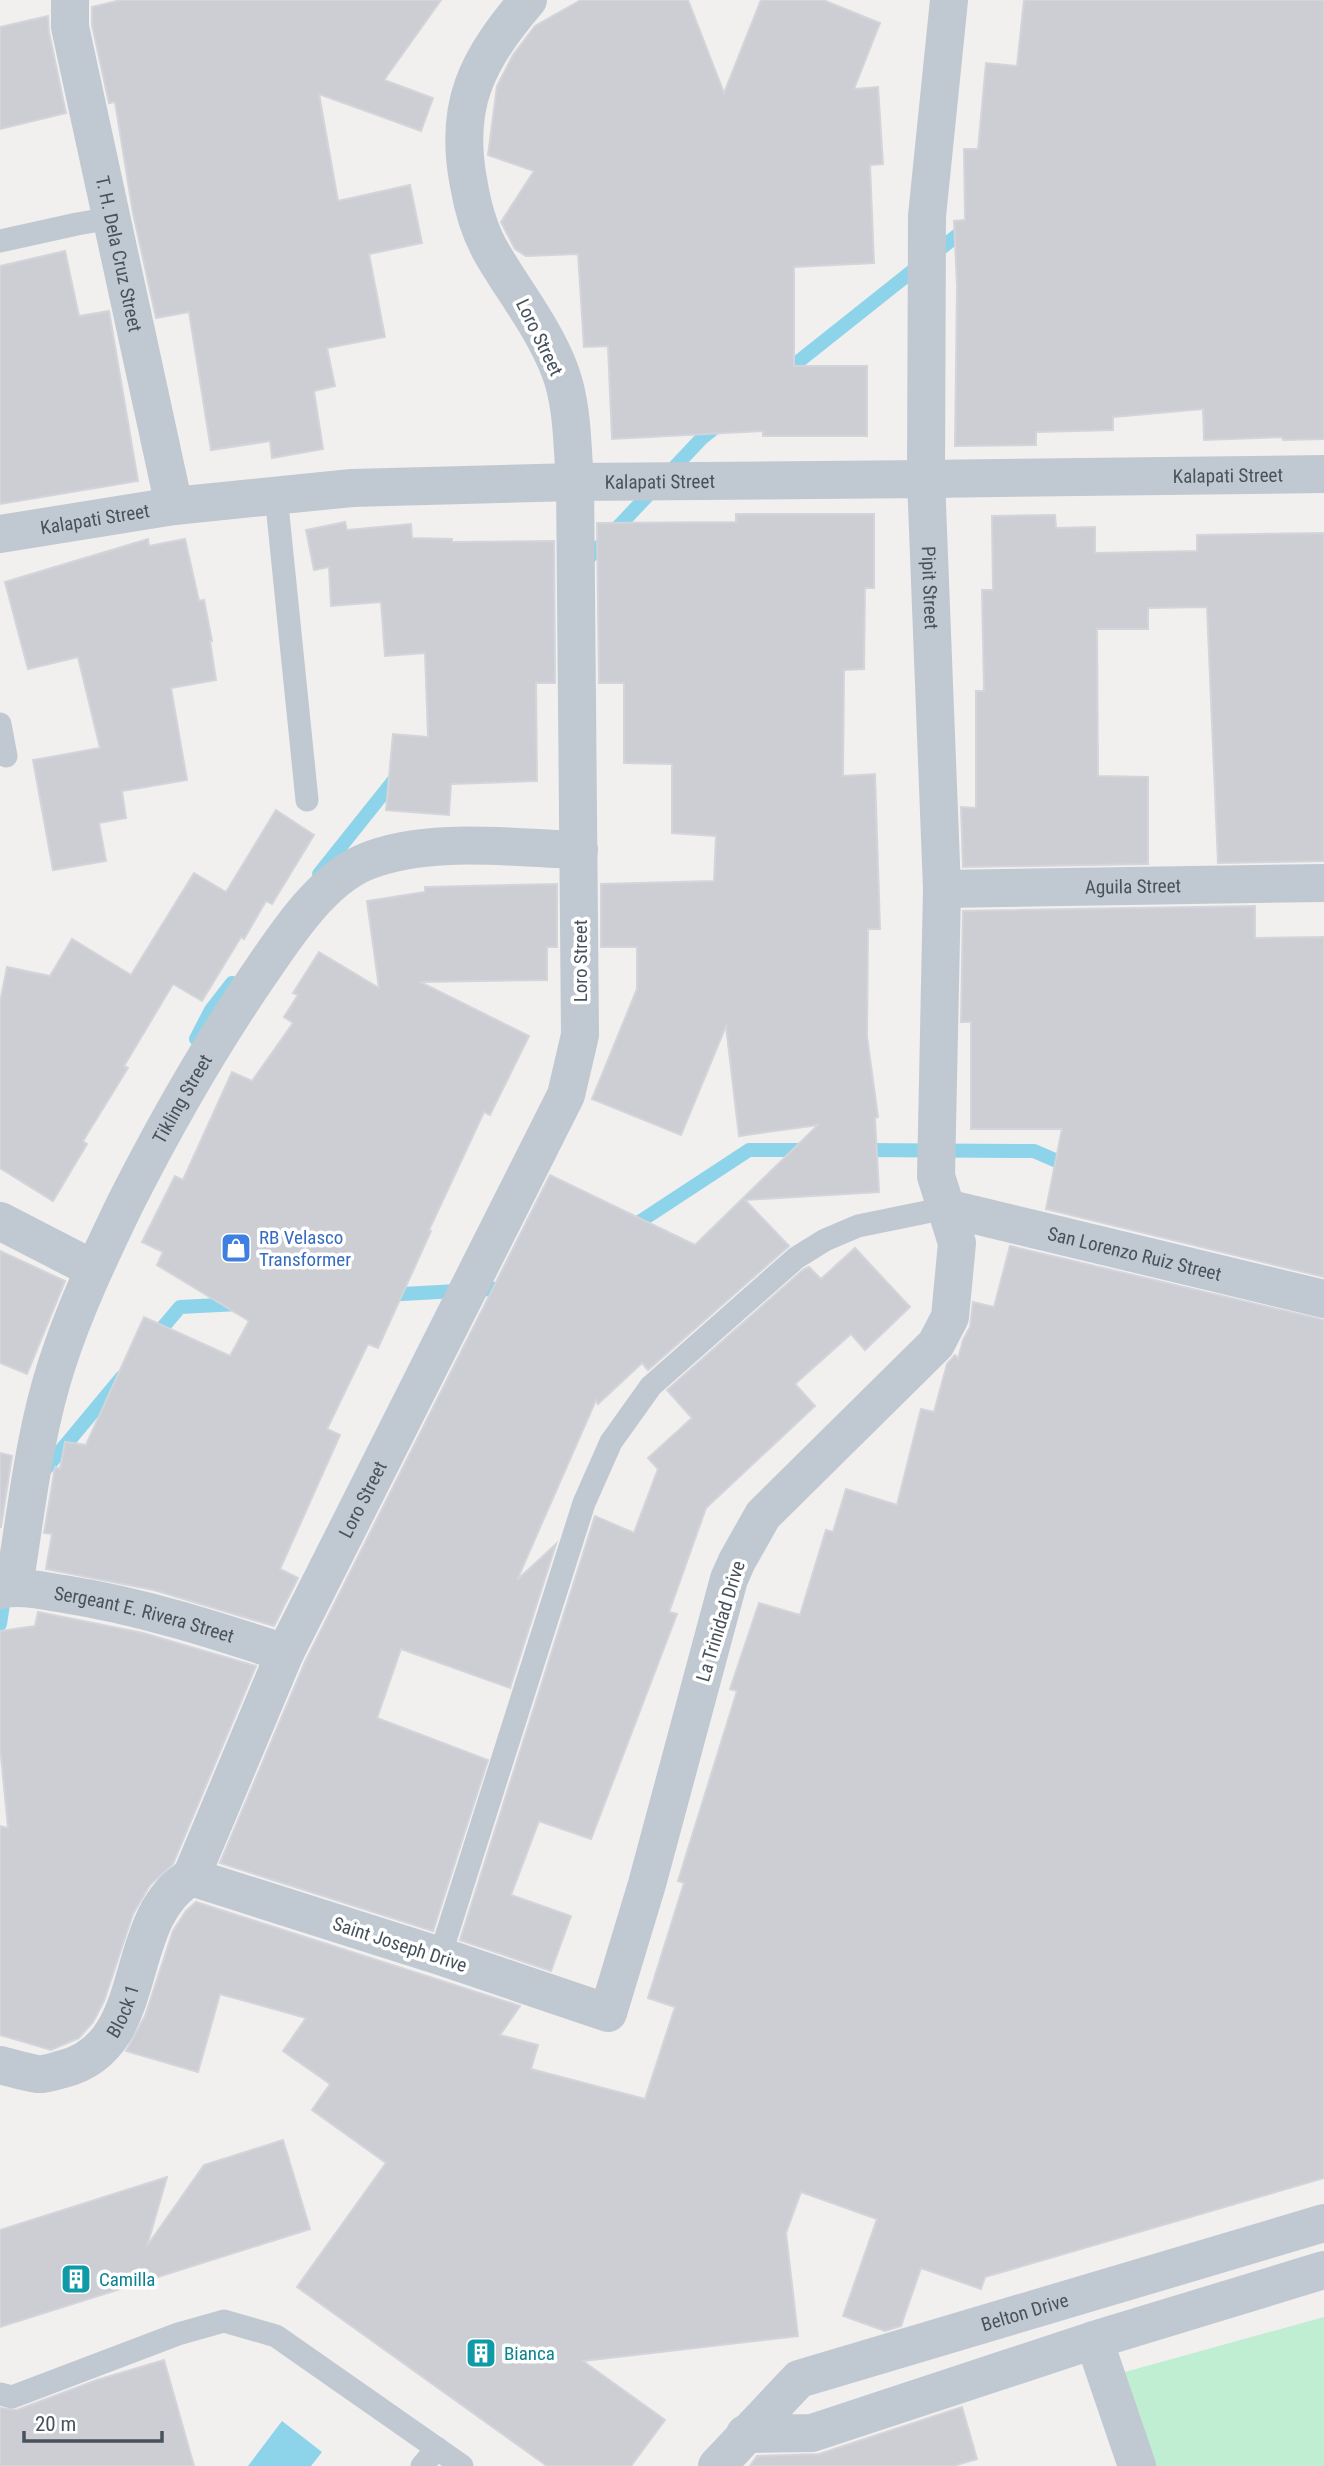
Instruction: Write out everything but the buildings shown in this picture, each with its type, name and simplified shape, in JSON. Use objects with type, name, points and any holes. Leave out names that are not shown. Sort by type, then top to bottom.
[{"type":"street","name":"T. H. Dela Cruz Street","points":[[70,0],[70,27],[174,506]]},
{"type":"street","name":"Loro Street","points":[[191,1877],[285,1653],[566,1095],[580,1035],[575,482],[569,412],[561,373],[534,318],[492,254],[471,199],[463,137],[466,106],[477,74],[492,46],[528,0]]},
{"type":"street","name":"Pipit Street","points":[[941,1192],[942,889],[926,480],[928,216],[944,1]]},
{"type":"street","name":"Kalapati Street","points":[[0,534],[174,506],[352,488],[575,482],[1324,474]]},
{"type":"street","name":"Tikling Street","points":[[7,1588],[57,1366],[89,1278],[155,1144],[219,1033],[295,922],[328,886],[363,862],[407,849],[442,846],[579,850]]},
{"type":"street","name":"Aguila Street","points":[[942,889],[1324,883]]},
{"type":"street","name":"San Lorenzo Ruiz Street","points":[[941,1192],[1324,1299]]},
{"type":"street","name":"La Trinidad Drive","points":[[608,2013],[647,1884],[733,1570],[763,1515],[936,1344],[950,1318],[957,1243],[941,1192]]},
{"type":"street","points":[[0,1222],[89,1278]]},
{"type":"street","points":[[0,1244],[89,1278]]},
{"type":"street","name":"Sergeant E. Rivera Street","points":[[7,1588],[99,1600],[180,1619],[285,1653]]},
{"type":"street","name":"Saint Joseph Drive","points":[[191,1877],[608,2013]]},
{"type":"street","name":"Block 1","points":[[0,2065],[39,2075],[78,2065],[103,2047],[121,2017],[155,1917],[165,1898],[177,1885],[191,1877]]},
{"type":"street","name":"Belton Drive","points":[[716,2466],[799,2379],[1324,2223]]},
{"type":"street","points":[[745,2434],[812,2433],[1094,2340],[1324,2270]]},
{"type":"street","points":[[1094,2340],[1136,2466]]},
{"type":"lane","points":[[0,241],[77,223],[111,219]]},
{"type":"lane","points":[[276,495],[307,800]]},
{"type":"lane","points":[[0,724],[6,756]]},
{"type":"lane","points":[[440,1956],[584,1503],[611,1442],[651,1385],[796,1258],[825,1241],[941,1192]]},
{"type":"lane","points":[[0,2394],[12,2397],[178,2334],[224,2321],[276,2336],[462,2466]]},
{"type":"lane","points":[[422,2466],[438,2448]]},
{"type":"green space","points":[[1324,2317],[1324,2466],[1155,2466],[1125,2372]]},
{"type":"water","points":[[282,2421],[322,2452],[311,2466],[248,2466]]},
{"type":"waterway","points":[[779,377],[969,226]]},
{"type":"waterway","points":[[582,565],[702,438],[722,422]]},
{"type":"waterway","points":[[319,874],[398,775]]},
{"type":"waterway","points":[[196,1039],[211,1010],[232,983]]},
{"type":"waterway","points":[[627,1230],[749,1150],[811,1150]]},
{"type":"waterway","points":[[859,1150],[1034,1151],[1073,1168]]},
{"type":"waterway","points":[[385,1295],[512,1288]]},
{"type":"waterway","points":[[153,1339],[180,1307],[239,1304]]},
{"type":"waterway","points":[[43,1472],[122,1377]]},
{"type":"waterway","points":[[0,1624],[5,1591]]},
{"type":"place","name":"RB Velasco Transformer","points":[[236,1248]]},
{"type":"place","name":"Camilla","points":[[76,2279]]},
{"type":"place","name":"Bianca","points":[[481,2353]]}]
